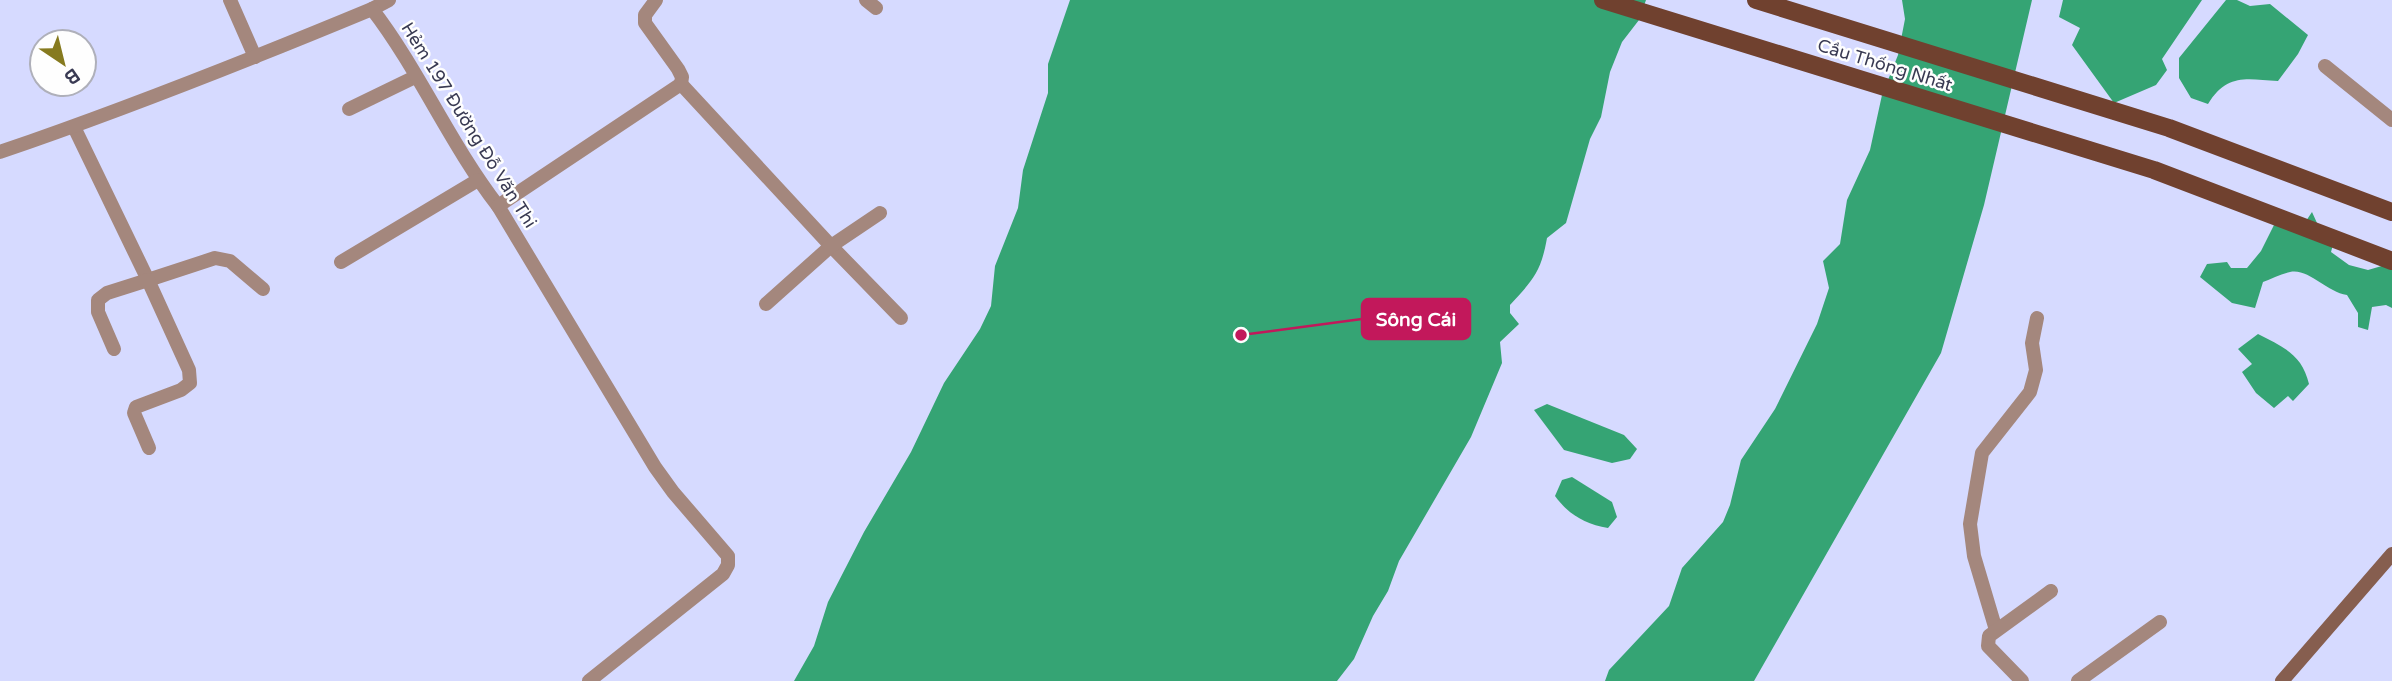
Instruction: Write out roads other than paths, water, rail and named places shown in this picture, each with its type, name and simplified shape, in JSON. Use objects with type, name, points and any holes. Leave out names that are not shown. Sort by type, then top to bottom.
[{"type":"main road","name":"Cầu Thống Nhất","points":[[1603,0],[2154,170],[2392,261]]},
{"type":"main road","name":"Cầu Thống Nhất","points":[[1756,0],[2169,128],[2392,212]]},
{"type":"main road","points":[[2282,681],[2392,554]]},
{"type":"street","points":[[230,0],[255,57]]},
{"type":"street","points":[[0,152],[74,127],[255,57],[390,0]]},
{"type":"street","points":[[498,206],[681,85],[682,77],[678,69],[645,23],[645,15],[656,0]]},
{"type":"street","name":"Hẻm 197 Đường Đỗ Văn Thi","points":[[372,9],[391,34],[478,180],[498,206],[628,424],[673,492],[728,556],[728,565],[723,575],[589,681]]},
{"type":"street","points":[[2325,66],[2392,120]]},
{"type":"street","points":[[349,110],[415,77]]},
{"type":"street","points":[[681,85],[901,318]]},
{"type":"street","points":[[74,127],[189,370],[190,383],[181,390],[136,407],[134,413],[149,448]]},
{"type":"street","points":[[341,262],[478,180]]},
{"type":"street","points":[[766,304],[831,246],[880,213]]},
{"type":"street","points":[[114,349],[98,312],[98,300],[107,293],[215,258],[230,261],[263,289]]},
{"type":"street","points":[[1996,630],[1974,556],[1970,524],[1982,453],[2030,392],[2036,370],[2032,343],[2037,318]]},
{"type":"street","points":[[2022,681],[1988,646],[1989,636],[2051,591]]},
{"type":"street","points":[[2078,681],[2160,622]]},
{"type":"place","name":"Sông Cái","points":[[1241,335]]}]
